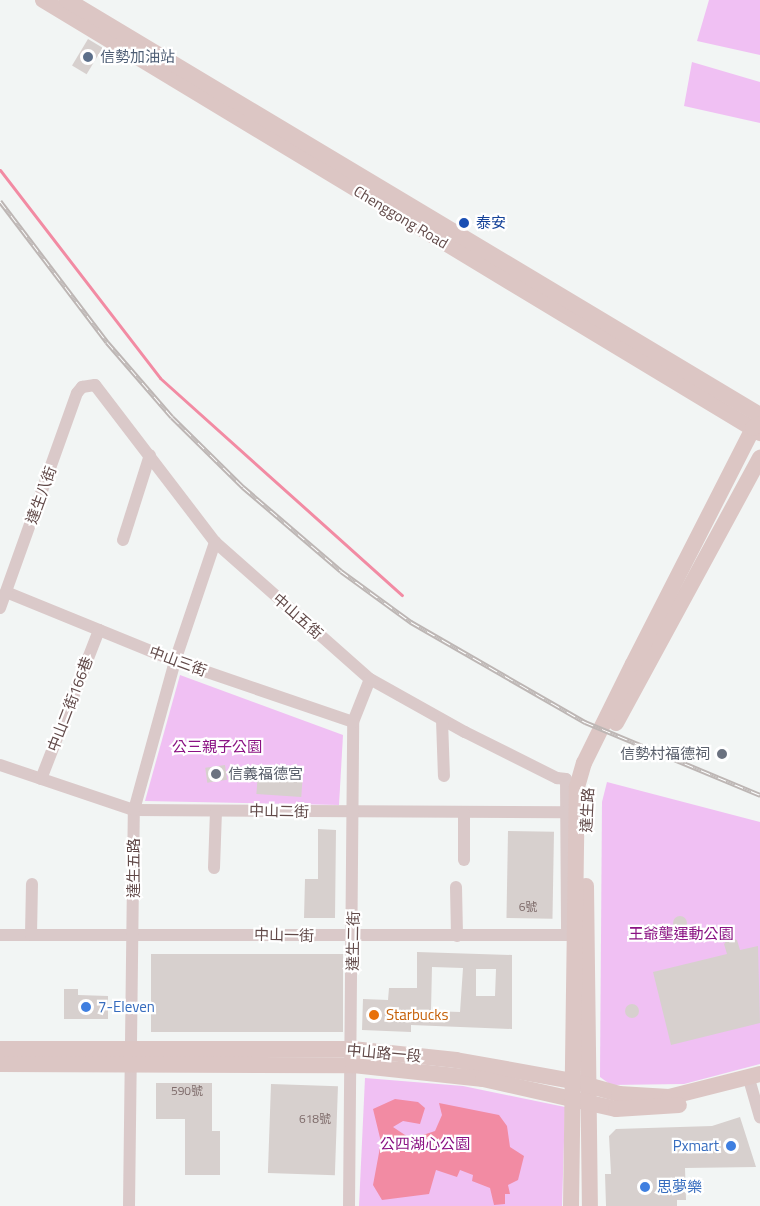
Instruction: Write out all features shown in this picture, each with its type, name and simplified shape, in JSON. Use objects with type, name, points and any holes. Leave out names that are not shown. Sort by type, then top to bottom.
[{"type":"street","name":"Chenggong Road","points":[[43,0],[600,327]]},
{"type":"street","name":"Chenggong Road","points":[[67,0],[758,425]]},
{"type":"street","name":"中山五街","points":[[87,385],[100,389],[215,542],[370,679],[442,720],[557,778],[566,779]]},
{"type":"street","name":"達生八街","points":[[0,608],[77,393],[87,385]]},
{"type":"street","name":"達生路","points":[[571,1206],[584,1096],[573,1081],[575,807],[584,763],[758,425]]},
{"type":"street","points":[[123,540],[150,455]]},
{"type":"street","name":"達生路","points":[[590,1206],[584,1096],[586,806],[593,765],[760,458]]},
{"type":"street","name":"達生五路","points":[[129,1206],[134,1049],[134,810],[175,661],[215,542]]},
{"type":"street","name":"中山三街","points":[[6,592],[175,661],[353,722]]},
{"type":"street","name":"中山二街166巷","points":[[41,778],[99,630]]},
{"type":"street","name":"達生二街","points":[[350,1206],[353,722],[370,679]]},
{"type":"street","points":[[442,720],[444,776]]},
{"type":"street","name":"中山二街","points":[[0,765],[134,810],[566,812]]},
{"type":"street","name":"達生路","points":[[566,779],[568,993],[575,1003]]},
{"type":"street","points":[[214,868],[216,811]]},
{"type":"street","points":[[464,813],[464,860]]},
{"type":"street","points":[[31,935],[32,884]]},
{"type":"street","points":[[456,887],[457,936]]},
{"type":"street","name":"中山一街","points":[[0,935],[567,935]]},
{"type":"street","name":"中山路一段","points":[[0,1049],[134,1049],[456,1060],[573,1081]]},
{"type":"street","name":"中山路一段","points":[[0,1064],[132,1066],[352,1057],[584,1096],[616,1109],[668,1108],[755,1081]]},
{"type":"street","points":[[755,1081],[760,1117]]},
{"type":"green space","points":[[709,0],[760,0],[760,55],[697,41]]},
{"type":"green space","points":[[692,62],[760,82],[760,123],[684,106]]},
{"type":"green space","name":"公三親子公園","points":[[180,675],[343,735],[339,805],[145,801]]},
{"type":"green space","name":"王爺壟運動公園","points":[[607,782],[760,822],[760,1064],[684,1084],[611,1085],[600,1077],[602,802]]},
{"type":"green space","name":"公四湖心公園","points":[[365,1078],[463,1086],[565,1107],[562,1206],[359,1206]]},
{"type":"shaded area","points":[[395,1099],[418,1102],[425,1108],[420,1124],[403,1121],[393,1127],[411,1139],[435,1131],[442,1115],[439,1103],[499,1115],[507,1126],[510,1147],[524,1156],[518,1180],[508,1185],[510,1194],[505,1194],[505,1204],[494,1205],[490,1188],[472,1181],[473,1175],[460,1170],[457,1177],[436,1170],[429,1194],[382,1200],[373,1185],[381,1142],[373,1109]]},
{"type":"building","name":"信勢加油站","points":[[88,39],[103,48],[87,74],[72,66]]},
{"type":"building","name":"信義福德宮","points":[[225,765],[227,780],[207,783],[205,768]]},
{"type":"building","points":[[258,771],[303,774],[301,797],[256,794]]},
{"type":"building","points":[[318,829],[336,830],[335,918],[304,918],[305,879],[318,879]]},
{"type":"building","points":[[508,831],[554,832],[552,919],[506,918]]},
{"type":"building","points":[[677,916],[683,916],[687,923],[683,930],[677,930],[673,926],[673,920]]},
{"type":"building","points":[[730,937],[737,940],[740,950],[758,946],[760,1023],[671,1045],[653,972],[727,954],[724,944]]},
{"type":"building","points":[[417,952],[512,955],[512,1029],[411,1025],[411,1032],[362,1030],[363,999],[388,1000],[389,988],[417,988]],"holes":[[[432,967],[463,968],[460,1012],[431,1011]],[[476,969],[496,969],[495,996],[476,996]]]},
{"type":"building","points":[[151,954],[343,954],[343,1032],[151,1032]]},
{"type":"building","name":"7-Eleven","points":[[64,989],[78,989],[78,995],[108,996],[108,1019],[64,1019]]},
{"type":"building","points":[[629,1004],[635,1004],[639,1011],[635,1018],[629,1018],[625,1014],[625,1008]]},
{"type":"building","points":[[156,1083],[212,1083],[212,1131],[220,1131],[220,1175],[185,1175],[185,1119],[156,1119]]},
{"type":"building","points":[[271,1084],[338,1086],[335,1175],[268,1173]]},
{"type":"building","points":[[740,1117],[756,1167],[685,1168],[686,1200],[677,1200],[677,1206],[606,1206],[605,1174],[611,1174],[609,1136],[616,1129],[712,1126]]},
{"type":"waterway","points":[[0,170],[160,378],[402,595]]},
{"type":"railway","points":[[0,201],[107,342],[172,417],[243,487],[341,571],[411,622],[585,722],[760,795]]},
{"type":"place","name":"信勢加油站","points":[[88,57]]},
{"type":"place","name":"泰安","points":[[464,223]]},
{"type":"place","name":"信勢村福德祠","points":[[722,754]]},
{"type":"place","name":"信義福德宮","points":[[216,774]]},
{"type":"place","name":"7-Eleven","points":[[86,1007]]},
{"type":"place","name":"Starbucks","points":[[374,1015]]},
{"type":"place","name":"Pxmart","points":[[731,1146]]},
{"type":"place","name":"思夢樂","points":[[645,1187]]}]
